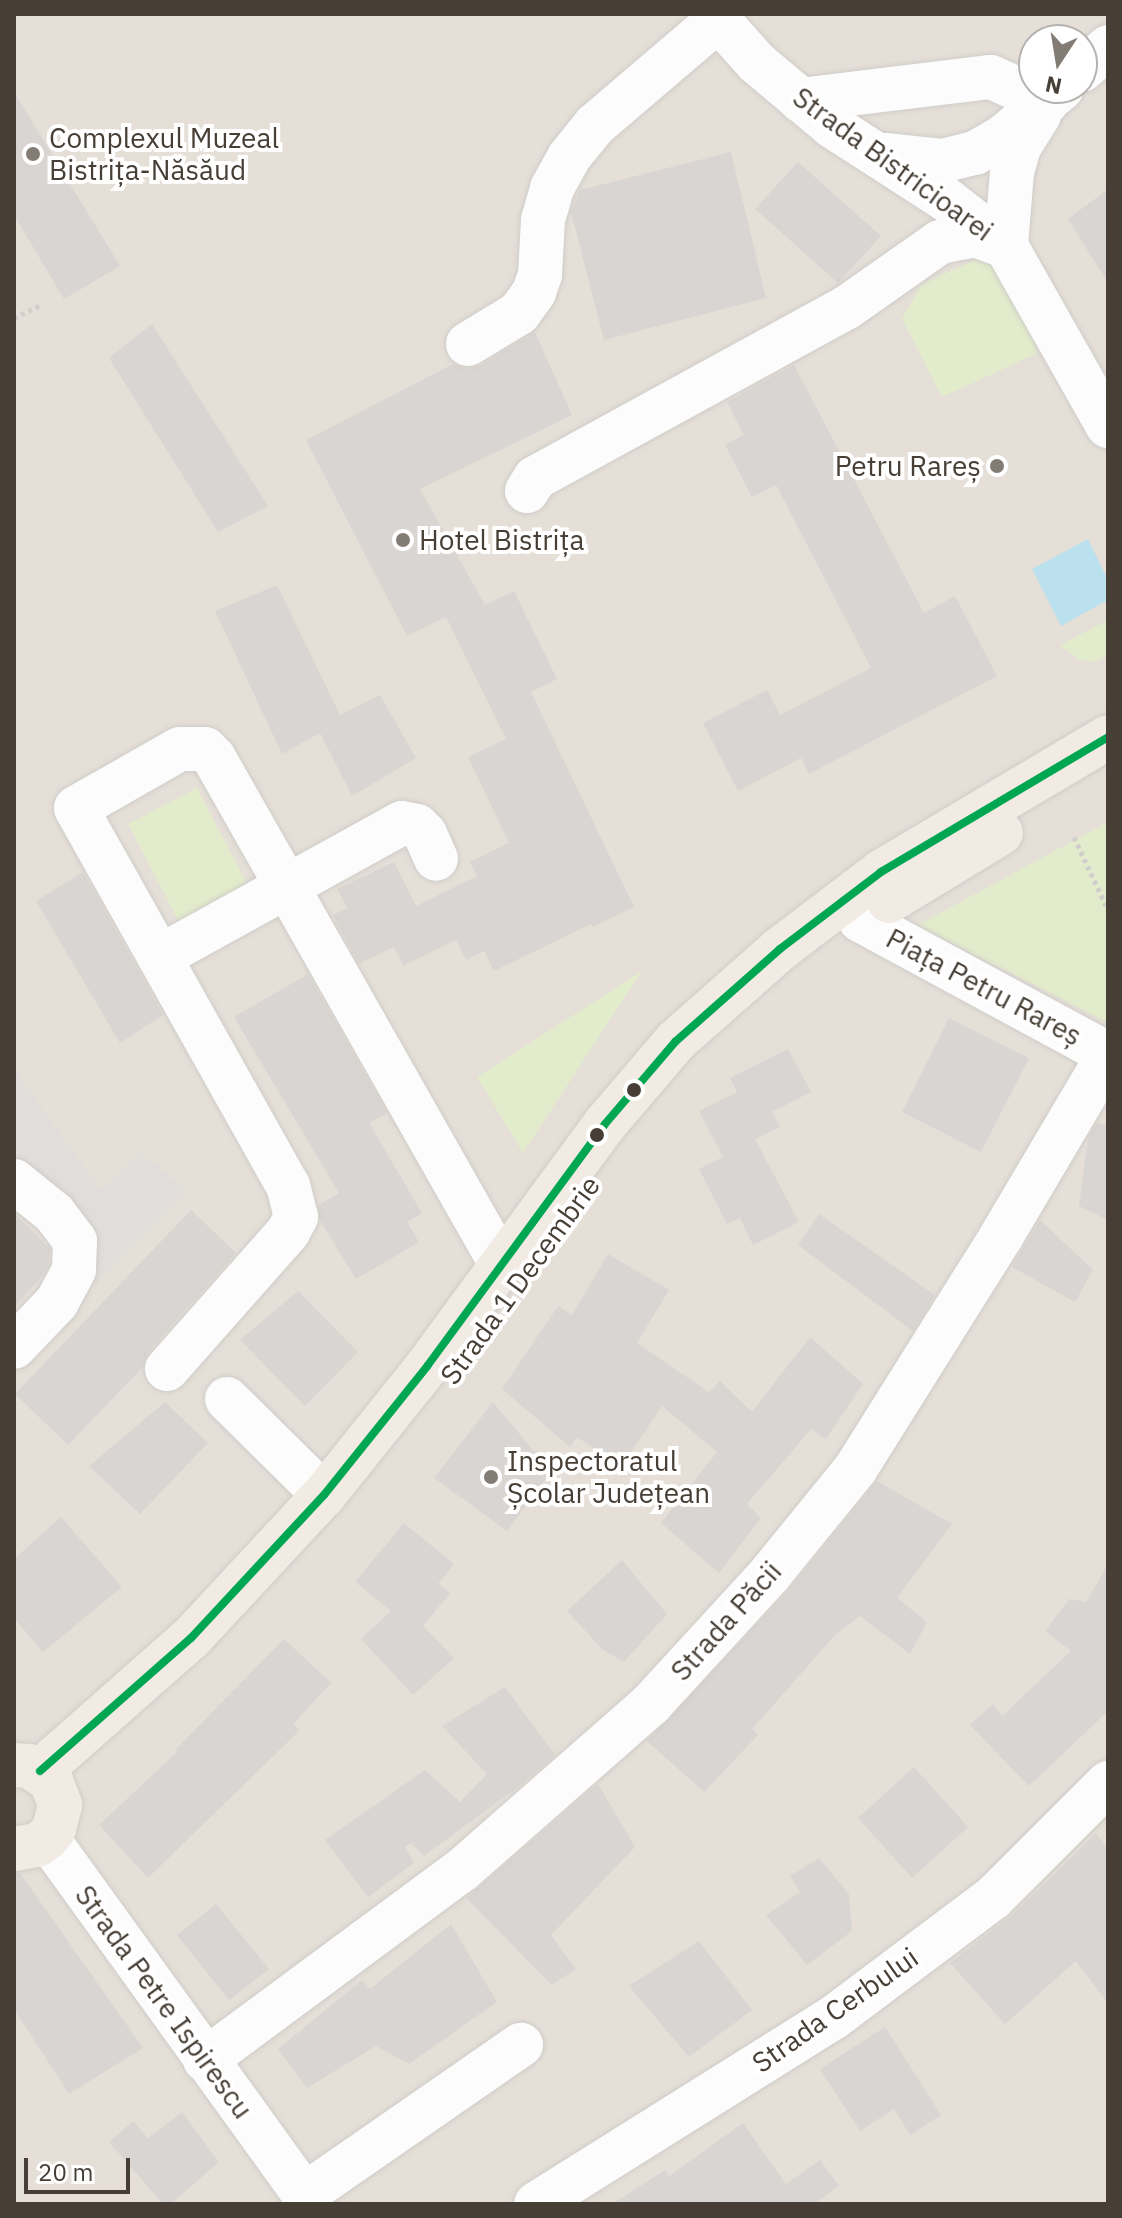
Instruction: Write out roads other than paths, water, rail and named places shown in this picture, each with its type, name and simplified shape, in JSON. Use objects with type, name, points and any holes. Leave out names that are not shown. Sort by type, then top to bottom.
[{"type":"main road","name":"Strada 1 Decembrie","points":[[37,1777],[191,1638],[324,1495],[428,1365],[605,1124],[676,1041],[729,992],[835,904],[881,872],[1108,737]]},
{"type":"main road","name":"Strada 1 Decembrie","points":[[37,1777],[112,1739],[208,1656],[342,1512],[447,1380],[623,1140],[693,1058],[795,968],[860,920],[1108,770]]},
{"type":"main road","points":[[30,1843],[59,1817],[37,1777]]},
{"type":"street","name":"Strada Bistricioarei","points":[[716,17],[757,63],[800,100],[871,152],[947,200],[1006,246],[1108,426]]},
{"type":"street","points":[[468,344],[519,313],[534,292],[540,275],[543,220],[552,188],[569,157],[595,125],[716,17]]},
{"type":"street","points":[[800,100],[991,77],[1018,85]]},
{"type":"street","points":[[871,152],[904,160],[942,161],[975,153],[1004,136],[1043,104]]},
{"type":"street","name":"Strada Bistricioarei","points":[[1006,246],[1012,172],[1019,147],[1048,104]]},
{"type":"street","points":[[527,491],[535,478],[846,308],[940,242],[975,235],[1006,246]]},
{"type":"street","points":[[167,1369],[288,1232],[296,1217],[288,1186],[76,808],[180,749],[205,749],[214,758],[501,1264]]},
{"type":"street","points":[[161,956],[402,823],[417,826],[425,834],[436,859]]},
{"type":"street","name":"Piața Petru Rareș","points":[[860,920],[1108,1055]]},
{"type":"street","name":"Strada Păcii","points":[[205,2060],[462,1870],[651,1704],[770,1574],[856,1468],[1002,1235],[1108,1055]]},
{"type":"street","points":[[14,1181],[54,1213],[75,1241],[74,1270],[57,1302],[14,1347]]},
{"type":"street","points":[[227,1399],[324,1495]]},
{"type":"street","name":"Strada Cerbului","points":[[536,2204],[833,2018],[993,1898],[1108,1783]]},
{"type":"street","name":"Strada Petre Ispirescu","points":[[30,1843],[205,2060],[308,2199]]},
{"type":"street","points":[[308,2199],[521,2045]]},
{"type":"water","points":[[1088,539],[1108,580],[1108,600],[1061,626],[1032,569]]},
{"type":"place","name":"Complexul Muzeal Bistrița-Năsăud","points":[[33,154]]},
{"type":"place","name":"Petru Rareș","points":[[997,466]]},
{"type":"place","name":"Hotel Bistrița","points":[[403,540]]},
{"type":"place","name":"Inspectoratul Școlar Județean","points":[[491,1477]]}]
